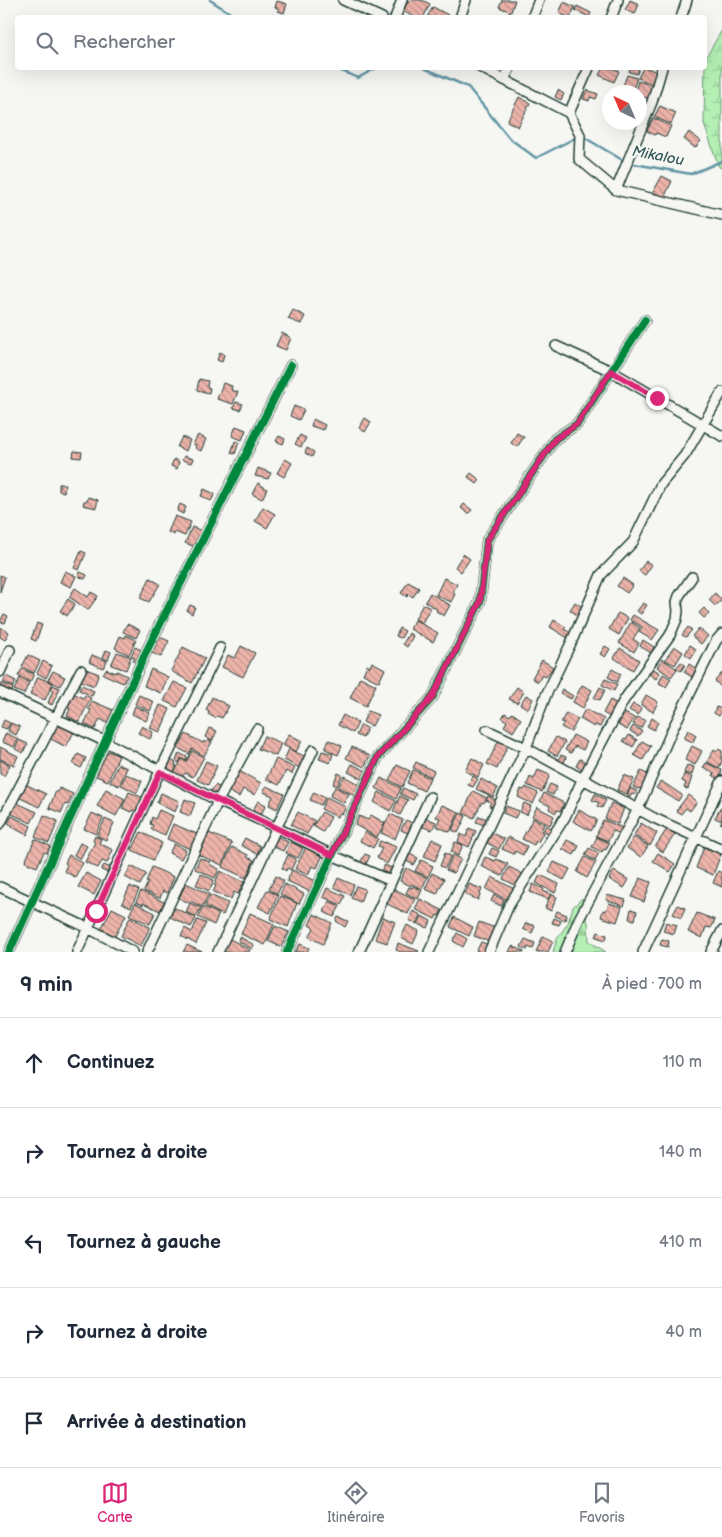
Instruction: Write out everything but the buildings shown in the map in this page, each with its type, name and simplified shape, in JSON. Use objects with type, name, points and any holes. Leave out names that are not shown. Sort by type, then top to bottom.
[{"type":"street","points":[[343,0],[376,15]]},
{"type":"street","points":[[396,15],[402,0]]},
{"type":"street","points":[[461,15],[466,0]]},
{"type":"street","points":[[533,15],[539,0]]},
{"type":"street","points":[[612,15],[618,0]]},
{"type":"street","points":[[682,15],[688,0]]},
{"type":"street","points":[[485,70],[569,113],[580,135],[579,160],[616,190],[722,215]]},
{"type":"street","points":[[504,80],[509,70]]},
{"type":"street","points":[[569,113],[588,70]]},
{"type":"street","points":[[616,190],[652,102],[661,70]]},
{"type":"street","points":[[288,952],[378,757],[432,698],[480,602],[487,540],[555,439],[577,424],[645,320]]},
{"type":"street","points":[[556,346],[611,371],[722,436]]},
{"type":"street","points":[[9,952],[146,652],[291,365]]},
{"type":"street","points":[[429,952],[526,748],[546,695],[601,575],[633,542],[661,484],[685,455],[722,392]]},
{"type":"street","points":[[489,952],[509,906],[565,817],[624,700],[670,635],[677,619],[679,596],[692,577]]},
{"type":"street","points":[[565,952],[579,919],[638,810],[672,730],[716,641],[722,634]]},
{"type":"street","points":[[77,952],[160,772],[220,648]]},
{"type":"street","points":[[0,672],[10,650]]},
{"type":"street","points":[[0,824],[81,670]]},
{"type":"street","points":[[0,692],[104,741],[218,801],[391,881]]},
{"type":"street","points":[[147,952],[218,801],[257,729]]},
{"type":"street","points":[[486,730],[526,748],[638,810],[722,849]]},
{"type":"street","points":[[218,952],[275,827],[313,750]]},
{"type":"street","points":[[643,952],[722,781]]},
{"type":"street","points":[[359,952],[430,797]]},
{"type":"street","points":[[0,887],[88,928],[133,952]]},
{"type":"street","points":[[711,952],[722,931]]},
{"type":"green space","points":[[722,30],[722,168],[719,167],[704,124],[705,70],[707,70],[707,56]]},
{"type":"green space","points":[[582,898],[588,923],[589,941],[606,952],[553,952],[557,939],[568,923],[573,907]]},
{"type":"waterway","name":"Mikalou","points":[[210,0],[233,15]]},
{"type":"waterway","name":"Mikalou","points":[[340,70],[358,78],[372,70]]},
{"type":"waterway","name":"Mikalou","points":[[429,70],[468,87],[509,138],[536,158],[577,137]]},
{"type":"waterway","name":"Mikalou","points":[[582,136],[624,161]]},
{"type":"waterway","name":"Mikalou","points":[[629,163],[691,174],[722,161]]},
{"type":"cycle path","points":[[287,952],[378,757],[432,698],[480,602],[487,540],[555,439],[577,424],[645,320]]},
{"type":"cycle path","points":[[9,952],[146,652],[291,365]]},
{"type":"route","points":[[96,911],[160,772],[332,855],[378,757],[432,698],[480,602],[487,540],[555,439],[577,424],[611,371],[657,398]]}]
